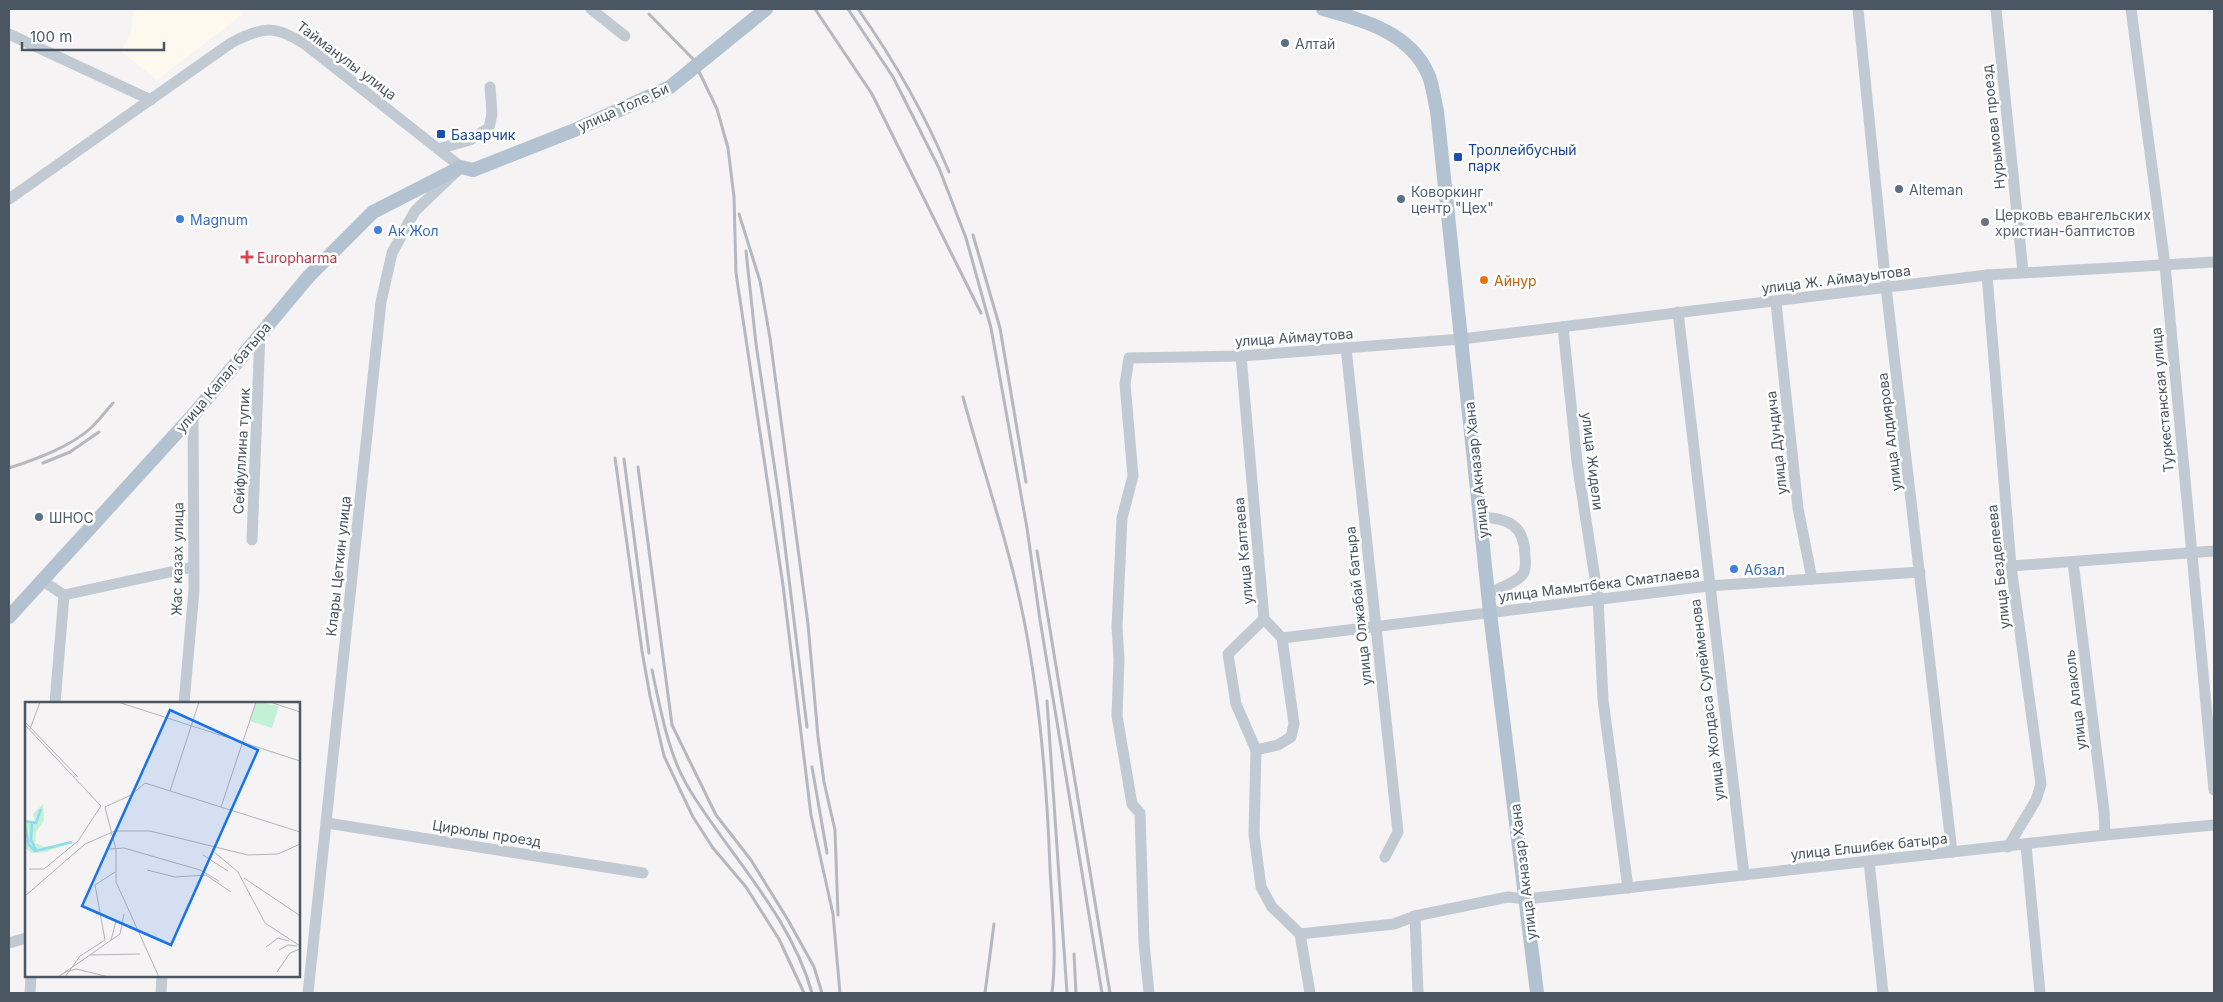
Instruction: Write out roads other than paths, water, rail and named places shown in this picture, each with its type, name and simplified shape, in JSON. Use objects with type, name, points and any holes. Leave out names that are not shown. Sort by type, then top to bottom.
[{"type":"main road","name":"улица Толе Би","points":[[467,168],[577,128],[670,87],[766,9]]},
{"type":"main road","name":"улица Акназар Хана","points":[[1324,9],[1387,30],[1399,38],[1419,57],[1429,75],[1437,111],[1490,613],[1536,993]]},
{"type":"main road","name":"улица Капал батыра","points":[[9,617],[192,415],[308,276],[373,212],[467,168]]},
{"type":"street","points":[[591,9],[625,36]]},
{"type":"street","name":"улица Алдиярова","points":[[1858,9],[1886,287],[1952,852]]},
{"type":"street","name":"Нурымова проезд","points":[[1996,9],[2023,272]]},
{"type":"street","name":"Туркестанская улица","points":[[2131,9],[2164,265],[2214,790]]},
{"type":"street","name":"Тайманулы улица","points":[[9,199],[232,43],[251,32],[267,29],[281,31],[306,45],[438,149],[467,168]]},
{"type":"street","points":[[9,34],[151,100]]},
{"type":"street","points":[[438,149],[470,140],[489,128],[492,114],[490,87]]},
{"type":"street","name":"Клары Цеткин улица","points":[[308,993],[381,302],[392,253],[414,210],[467,168]]},
{"type":"street","name":"улица Ж. Аймауытова","points":[[1462,339],[1678,312],[1776,303],[1988,275],[2214,262]]},
{"type":"street","name":"улица Безделеева","points":[[1988,275],[2011,566],[2041,784],[2036,800],[2008,847]]},
{"type":"street","name":"улица Дундича","points":[[1776,303],[1798,508],[1812,579]]},
{"type":"street","name":"улица Жолдаса Сулейменова","points":[[1678,312],[1708,586],[1744,875]]},
{"type":"street","name":"улица Жидели","points":[[1563,327],[1577,462],[1598,598],[1603,700],[1628,888]]},
{"type":"street","name":"Сейфуллина тупик","points":[[252,540],[260,333]]},
{"type":"street","name":"улица Аймаутова","points":[[1149,993],[1144,943],[1140,813],[1132,804],[1117,716],[1120,659],[1116,628],[1122,518],[1133,476],[1125,384],[1128,358],[1241,356],[1462,339]]},
{"type":"street","name":"улица Олжабай батыра","points":[[1346,348],[1398,832],[1385,857]]},
{"type":"street","name":"улица Калтаева","points":[[1241,356],[1264,619],[1282,638]]},
{"type":"street","name":"Жас казах улица","points":[[184,702],[194,566],[192,415]]},
{"type":"street","points":[[1480,517],[1495,518],[1507,522],[1518,530],[1524,541],[1526,567],[1522,574],[1489,593]]},
{"type":"street","points":[[2011,566],[2214,551]]},
{"type":"street","name":"улица Алаколь","points":[[2073,562],[2104,810],[2104,835]]},
{"type":"street","points":[[41,580],[64,595],[194,566]]},
{"type":"street","name":"улица Мамытбека Сматлаева","points":[[1282,638],[1708,586],[1920,572]]},
{"type":"street","points":[[55,702],[64,595]]},
{"type":"street","points":[[1264,619],[1228,654],[1236,704],[1256,750],[1254,834],[1261,886],[1272,907],[1300,934],[1310,993]]},
{"type":"street","points":[[1256,750],[1278,745],[1291,737],[1294,724],[1282,638]]},
{"type":"street","name":"Цирюлы проезд","points":[[326,823],[644,873]]},
{"type":"street","name":"улица Елшибек батыра","points":[[1300,934],[1394,924],[1414,916],[1508,897],[1526,899],[2104,835],[2214,825]]},
{"type":"street","points":[[2026,845],[2040,993]]},
{"type":"street","points":[[1869,861],[1883,993]]},
{"type":"street","points":[[1414,916],[1418,993]]},
{"type":"street","points":[[9,943],[25,938]]},
{"type":"street","points":[[30,993],[31,977]]},
{"type":"street","points":[[161,993],[162,977]]},
{"type":"railway","points":[[815,9],[872,94],[981,313]]},
{"type":"railway","points":[[848,9],[893,77],[939,168],[966,238],[991,328],[1027,528],[1040,620],[1102,993]]},
{"type":"railway","points":[[858,9],[908,88],[930,129],[949,172]]},
{"type":"railway","points":[[649,14],[693,59],[717,109],[728,148],[734,197],[736,273],[783,585],[811,815],[833,914],[840,993]]},
{"type":"railway","points":[[739,214],[760,281],[770,338],[808,624],[818,737],[824,782],[835,830],[838,915]]},
{"type":"railway","points":[[973,235],[1000,328],[1026,482]]},
{"type":"railway","points":[[746,251],[756,344],[779,497],[807,727]]},
{"type":"railway","points":[[963,397],[1011,564],[1030,651],[1042,744],[1047,806],[1054,947],[1052,993]]},
{"type":"railway","points":[[9,468],[42,456],[74,441],[92,427],[113,403]]},
{"type":"railway","points":[[43,463],[70,452],[99,432]]},
{"type":"railway","points":[[615,458],[642,651],[664,756],[693,817],[713,848],[746,887],[779,939],[804,993]]},
{"type":"railway","points":[[624,459],[649,653]]},
{"type":"railway","points":[[638,467],[672,725],[716,815],[751,860],[788,920],[814,967],[822,993]]},
{"type":"railway","points":[[1037,551],[1110,993]]},
{"type":"railway","points":[[652,670],[666,733],[676,764],[691,792],[775,913],[790,939],[812,993]]},
{"type":"railway","points":[[1047,701],[1067,993]]},
{"type":"railway","points":[[812,767],[827,853]]},
{"type":"railway","points":[[985,993],[994,924]]},
{"type":"railway","points":[[1074,954],[1076,993]]},
{"type":"place","name":"Алтай","points":[[1285,43]]},
{"type":"place","name":"Базарчик","points":[[441,134]]},
{"type":"place","name":"Троллейбусный парк","points":[[1458,157]]},
{"type":"place","name":"Alteman","points":[[1899,189]]},
{"type":"place","name":"Коворкинг центр \"Цех\"","points":[[1401,199]]},
{"type":"place","name":"Magnum","points":[[180,219]]},
{"type":"place","name":"Церковь евангельских христиан-баптистов","points":[[1985,222]]},
{"type":"place","name":"Ак Жол","points":[[378,230]]},
{"type":"place","name":"Europharma","points":[[247,257]]},
{"type":"place","name":"Айнур","points":[[1484,280]]},
{"type":"place","name":"ШНОС","points":[[39,517]]},
{"type":"place","name":"Абзал","points":[[1734,569]]}]
